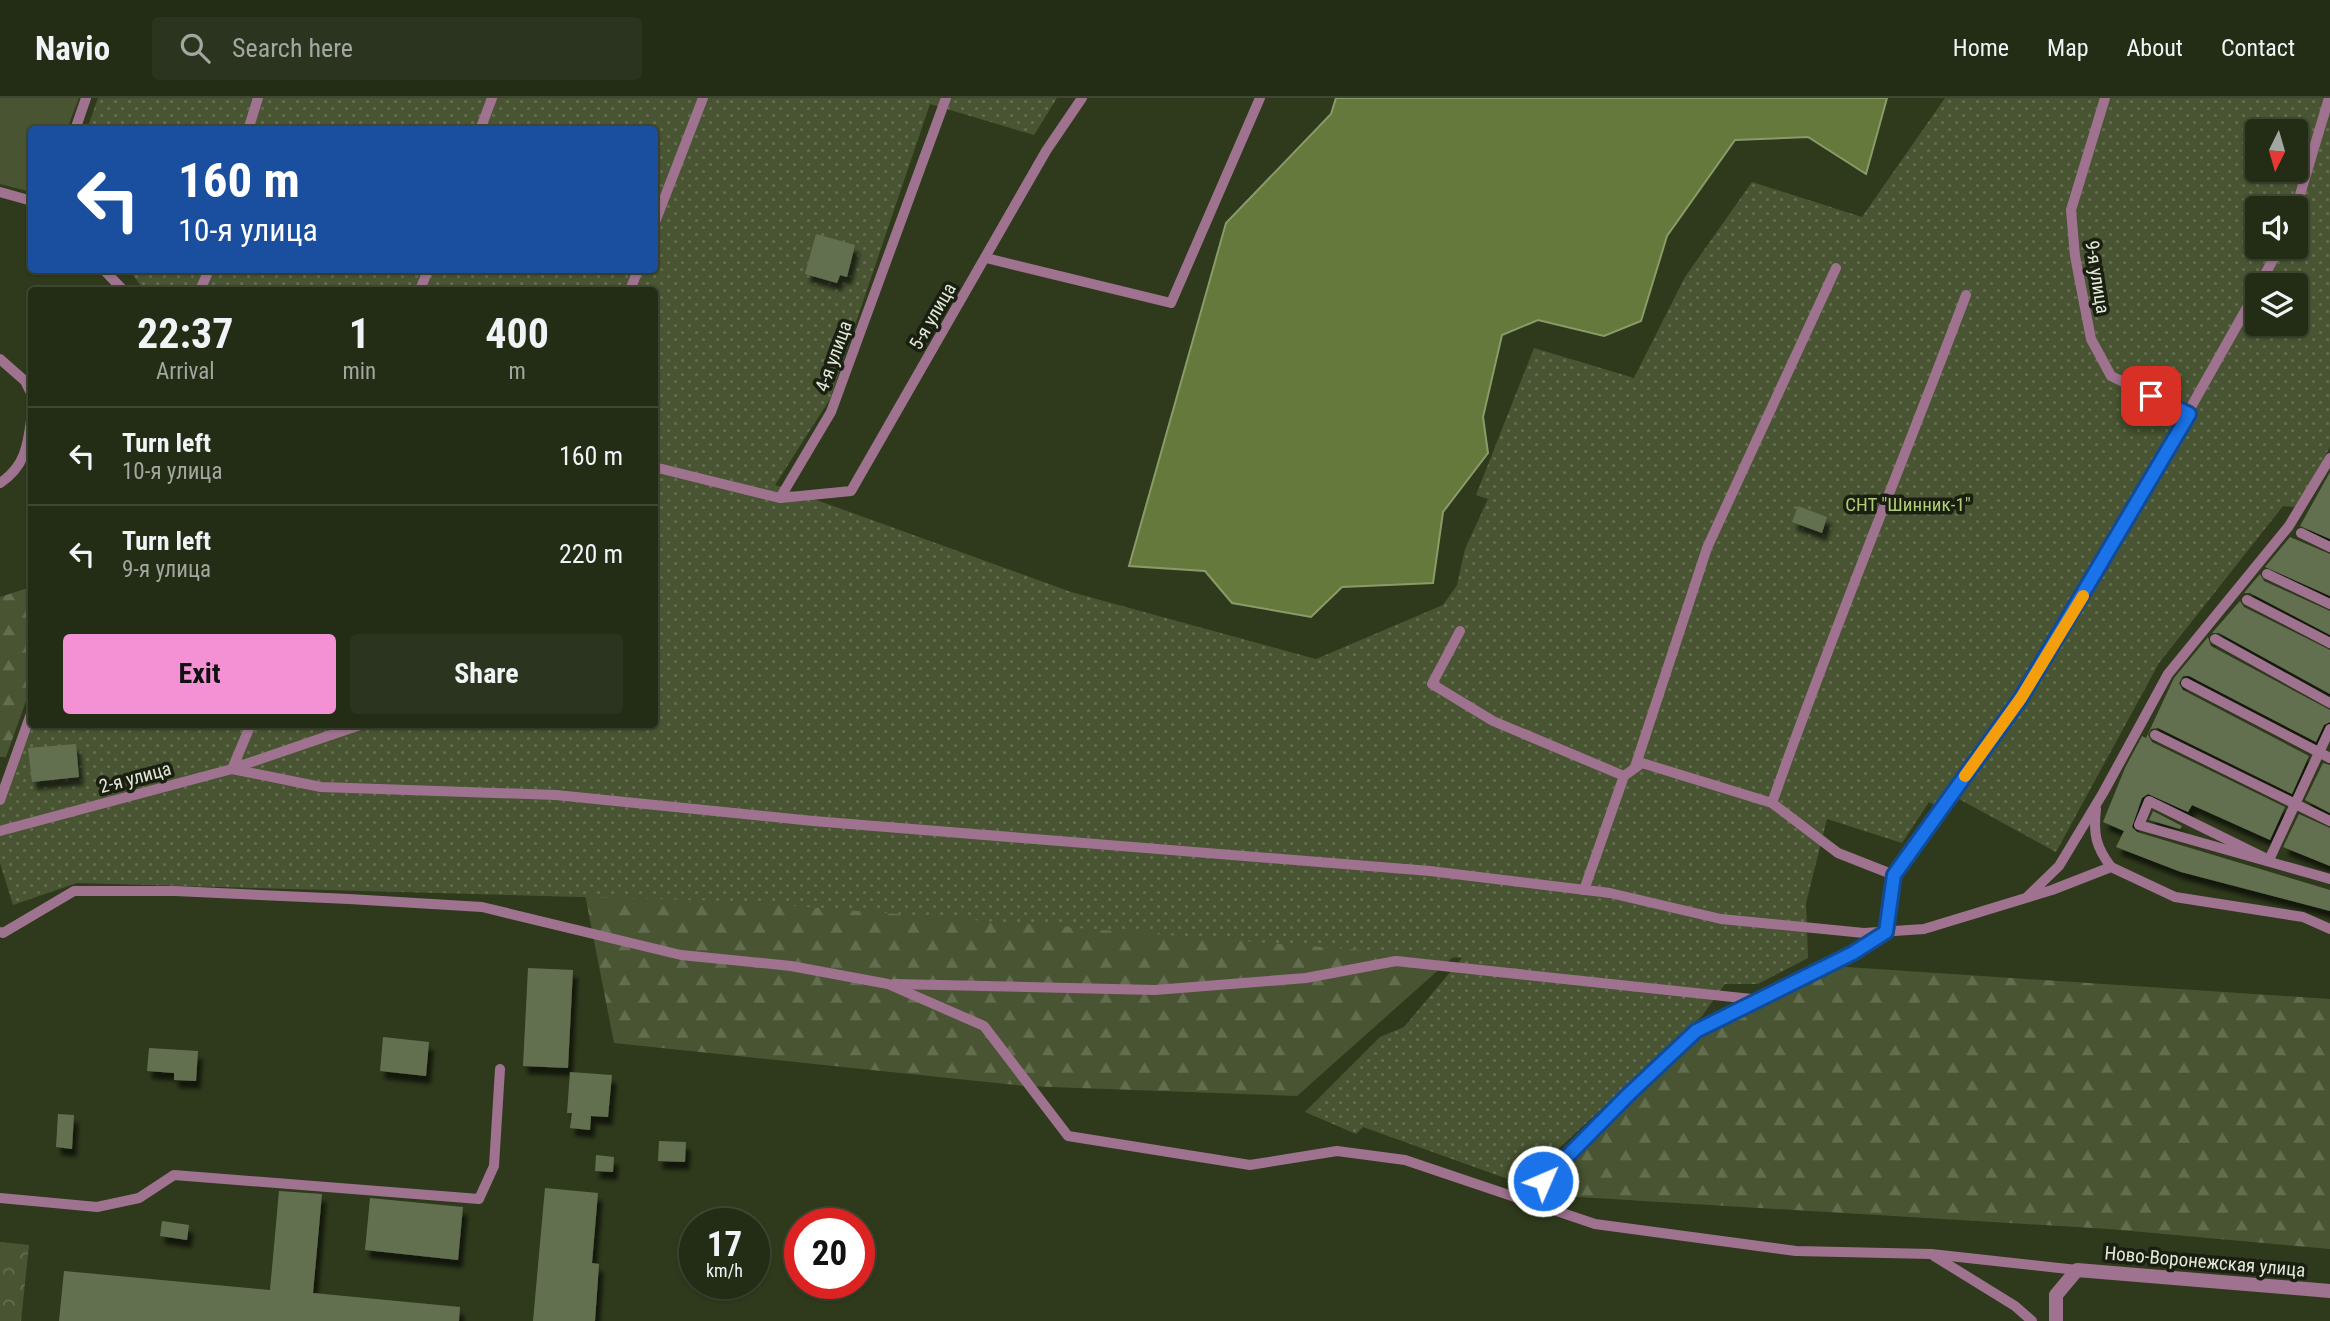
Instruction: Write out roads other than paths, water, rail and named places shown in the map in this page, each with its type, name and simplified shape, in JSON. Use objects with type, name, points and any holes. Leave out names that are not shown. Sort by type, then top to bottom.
[{"type":"street","name":"Ново-Воронежская улица","points":[[2077,1269],[2330,1291]]},
{"type":"street","points":[[2056,1321],[2056,1295],[2077,1269]]},
{"type":"lane","points":[[76,126],[86,98]]},
{"type":"lane","points":[[248,126],[258,98]]},
{"type":"lane","points":[[482,126],[492,98]]},
{"type":"lane","points":[[658,215],[703,98]]},
{"type":"lane","name":"4-я улица","points":[[780,498],[831,412],[946,98]]},
{"type":"lane","name":"5-я улица","points":[[780,498],[851,491],[1046,150],[1082,98]]},
{"type":"lane","points":[[986,258],[1171,303],[1260,98]]},
{"type":"lane","name":"9-я улица","points":[[2105,98],[2071,210],[2074,256],[2091,339],[2111,376],[2189,414]]},
{"type":"lane","points":[[2299,196],[2329,98]]},
{"type":"lane","points":[[0,192],[28,200]]},
{"type":"lane","points":[[1635,768],[1707,548],[1836,268]]},
{"type":"lane","points":[[107,273],[120,287]]},
{"type":"lane","points":[[1772,803],[1815,680],[1966,295]]},
{"type":"lane","points":[[1524,1200],[1696,1031],[1853,953],[1886,932],[1894,875],[2021,698],[2189,414],[2245,311]]},
{"type":"lane","points":[[0,359],[25,381],[28,387]]},
{"type":"lane","points":[[0,483],[13,474],[26,453],[28,440]]},
{"type":"lane","points":[[2027,897],[2059,866],[2097,804],[2168,674],[2289,526],[2330,458]]},
{"type":"lane","points":[[658,468],[780,498]]},
{"type":"lane","points":[[2301,533],[2330,547]]},
{"type":"lane","points":[[2266,574],[2330,604]]},
{"type":"lane","points":[[2247,600],[2330,643]]},
{"type":"lane","points":[[1460,631],[1432,684],[1493,721],[1624,776]]},
{"type":"lane","points":[[2214,639],[2330,703]]},
{"type":"lane","points":[[2186,683],[2330,758]]},
{"type":"lane","points":[[0,800],[28,721]]},
{"type":"lane","points":[[249,728],[232,769],[321,787],[556,795],[813,821],[1430,871],[1610,892],[1721,919],[1864,933],[1924,929],[2111,867]]},
{"type":"lane","name":"2-я улица","points":[[0,831],[232,769],[351,728]]},
{"type":"lane","points":[[2269,860],[2330,729]]},
{"type":"lane","points":[[2155,735],[2330,821]]},
{"type":"lane","points":[[1584,890],[1624,776],[1642,763],[1772,803],[1838,853],[1894,875]]},
{"type":"lane","points":[[2269,860],[2149,801],[2139,825],[2330,879]]},
{"type":"lane","points":[[2097,804],[2096,840],[2098,849],[2111,867],[2175,897],[2303,917],[2330,929]]},
{"type":"lane","points":[[0,932],[3,933],[74,891],[175,891],[482,907],[681,955],[791,966],[888,984],[988,989],[1155,990],[1306,978],[1396,961],[1761,1000]]},
{"type":"lane","points":[[888,984],[984,1026],[1068,1136],[1250,1165],[1337,1152],[1405,1160],[1594,1224],[1796,1251],[1931,1254],[2077,1269]]},
{"type":"lane","points":[[0,1199],[97,1207],[139,1198],[174,1175],[479,1199],[494,1166],[500,1069]]},
{"type":"lane","points":[[1931,1254],[2015,1306],[2032,1321]]},
{"type":"park label","name":"СНТ \"Шинник-1\"","points":[[1908,504]]}]
